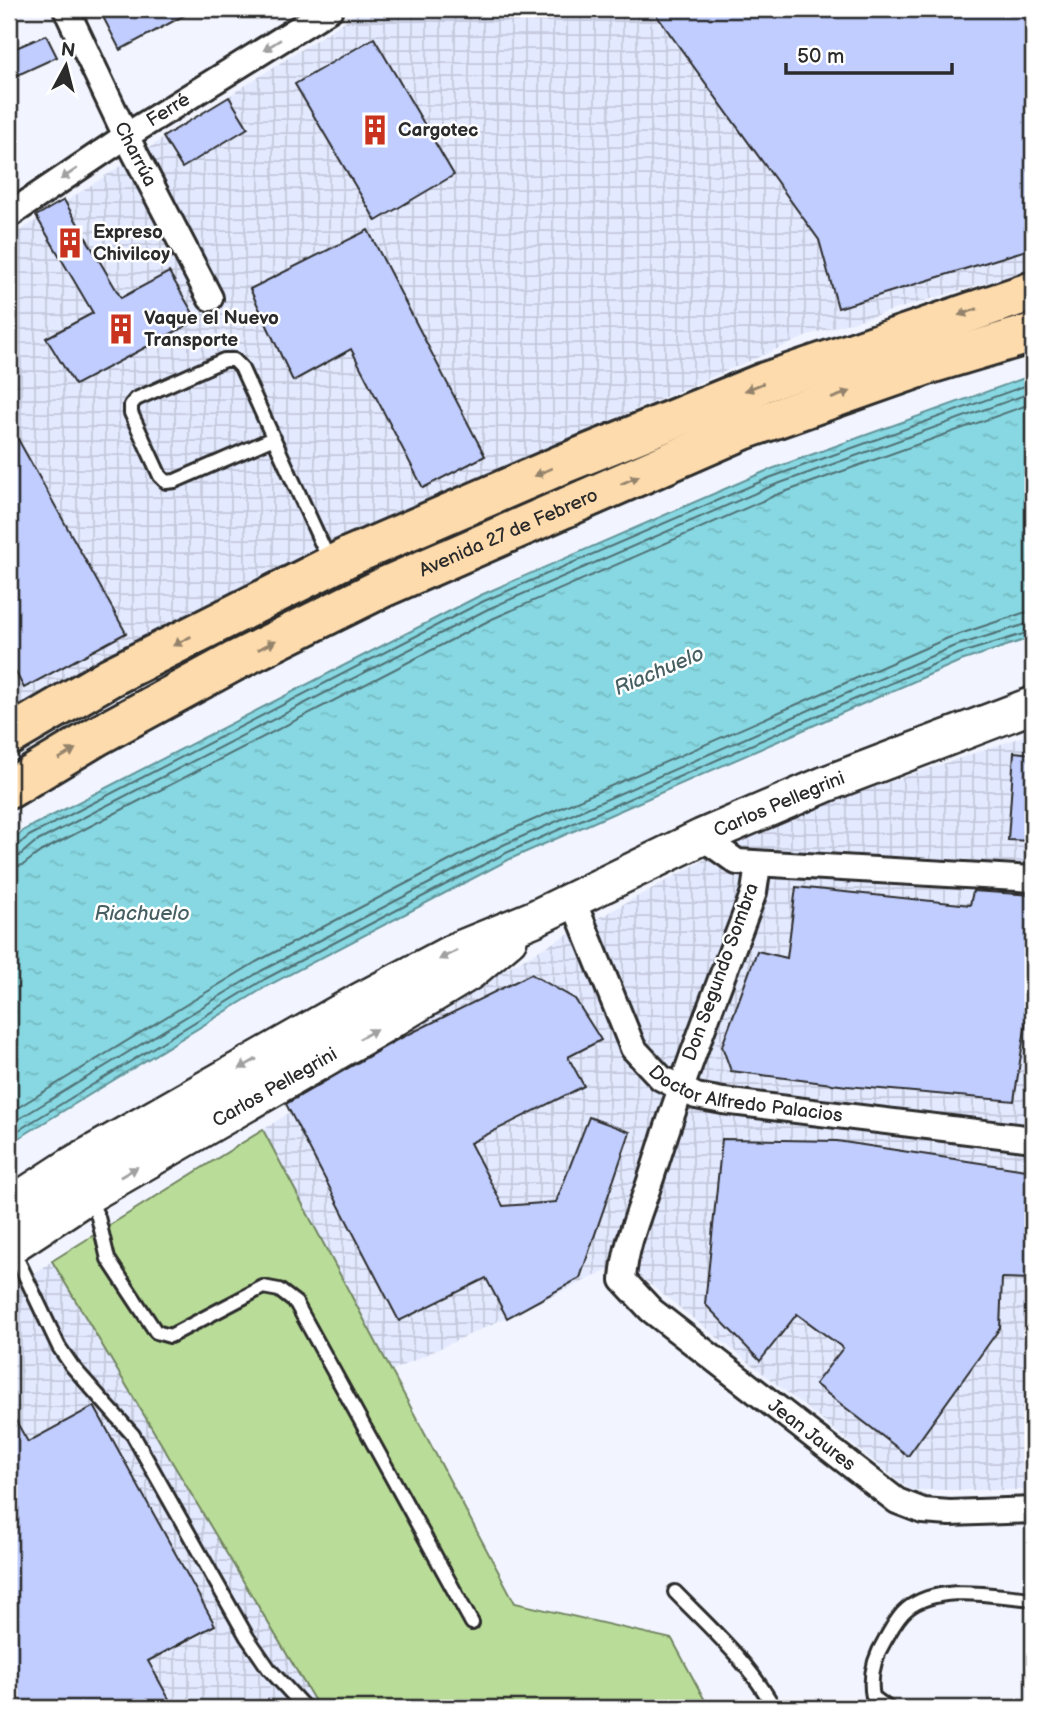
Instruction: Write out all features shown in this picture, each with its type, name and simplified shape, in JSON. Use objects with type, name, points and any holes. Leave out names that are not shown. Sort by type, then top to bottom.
[{"type":"main road","name":"Avenida 27 de Febrero","points":[[9,736],[110,677],[331,566],[563,464],[765,383],[1033,291]]},
{"type":"main road","name":"Avenida 27 de Febrero","points":[[9,789],[97,736],[383,587],[743,430],[933,363],[1033,333]]},
{"type":"main road","name":"Carlos Pellegrini","points":[[9,1206],[80,1180],[446,986],[470,972],[533,919],[572,898],[702,837],[826,784],[1033,705]]},
{"type":"main road","name":"Carlos Pellegrini","points":[[9,1245],[80,1180]]},
{"type":"street","name":"Charrúa","points":[[66,9],[126,136],[210,298]]},
{"type":"street","name":"Ferré","points":[[9,215],[126,136],[330,9]]},
{"type":"street","points":[[702,837],[737,862],[758,865],[1033,879]]},
{"type":"street","name":"Don Segundo Sombra","points":[[623,1280],[634,1230],[679,1089],[754,891],[758,865]]},
{"type":"street","name":"Doctor Alfredo Palacios","points":[[572,898],[633,1048],[660,1078],[679,1089],[696,1096],[723,1101],[1033,1139]]},
{"type":"street","name":"Jean Jaures","points":[[623,1280],[651,1310],[897,1502],[923,1511],[950,1513],[1033,1510]]},
{"type":"lane","points":[[274,438],[175,481],[166,482],[160,476],[131,414],[131,405],[136,399],[224,360],[234,360],[242,367],[274,438],[331,566]]},
{"type":"lane","points":[[80,1180],[98,1217],[108,1259],[156,1332],[170,1336],[263,1287],[279,1290],[296,1303],[472,1623]]},
{"type":"lane","points":[[9,1245],[59,1347],[72,1366],[133,1435],[247,1637],[269,1669],[305,1708]]},
{"type":"lane","points":[[675,1592],[740,1659],[774,1708]]},
{"type":"lane","points":[[888,1708],[873,1697],[870,1682],[878,1653],[898,1618],[906,1610],[929,1597],[945,1593],[1033,1599]]},
{"type":"shaded area","points":[[364,9],[1033,9],[1033,269],[812,334],[369,524],[9,714],[9,238]]},
{"type":"shaded area","points":[[1033,733],[1033,1490],[910,1490],[623,1263],[391,1371],[263,1130],[507,968],[775,821]]},
{"type":"shaded area","points":[[52,1261],[319,1708],[9,1708],[9,1291]]},
{"type":"green space","points":[[263,1130],[515,1603],[672,1639],[709,1708],[319,1708],[52,1261]]},
{"type":"water","name":"Riachuelo","points":[[1033,375],[1033,637],[958,662],[510,859],[269,985],[9,1144],[9,844],[24,830],[481,595],[766,471]]},
{"type":"building","points":[[99,9],[196,9],[120,50]]},
{"type":"building","points":[[652,9],[1033,9],[1033,248],[838,308],[819,240]]},
{"type":"building","points":[[46,35],[57,57],[9,79],[9,51]]},
{"type":"building","name":"Cargotec","points":[[374,38],[454,175],[376,221],[295,84]]},
{"type":"building","points":[[229,97],[248,128],[182,168],[163,137]]},
{"type":"building","name":"Vaque el Nuevo Transporte","points":[[64,200],[121,298],[169,272],[197,320],[75,385],[46,338],[93,313],[36,216]]},
{"type":"building","points":[[368,230],[485,456],[423,488],[351,349],[293,381],[250,289]]},
{"type":"building","points":[[9,423],[126,633],[24,688],[9,660]]},
{"type":"building","points":[[1014,752],[1033,754],[1033,841],[1008,840]]},
{"type":"building","points":[[796,887],[970,905],[973,891],[1033,895],[1033,976],[1014,1101],[847,1086],[731,1071],[722,1046],[757,951],[787,958]]},
{"type":"building","points":[[531,974],[575,999],[601,1040],[568,1057],[584,1086],[470,1143],[503,1206],[556,1202],[589,1117],[630,1132],[580,1278],[507,1318],[486,1278],[399,1321],[286,1104],[397,1040]]},
{"type":"building","points":[[722,1139],[837,1141],[1033,1171],[1033,1279],[1002,1278],[1000,1328],[908,1456],[815,1384],[843,1348],[797,1314],[760,1361],[705,1304]]},
{"type":"building","points":[[94,1406],[215,1625],[148,1661],[174,1708],[9,1708],[9,1409],[28,1442]]},
{"type":"place","name":"Cargotec","points":[[375,130]]},
{"type":"place","name":"Expreso Chivilcoy","points":[[70,243]]},
{"type":"place","name":"Vaque el Nuevo Transporte","points":[[121,329]]}]
